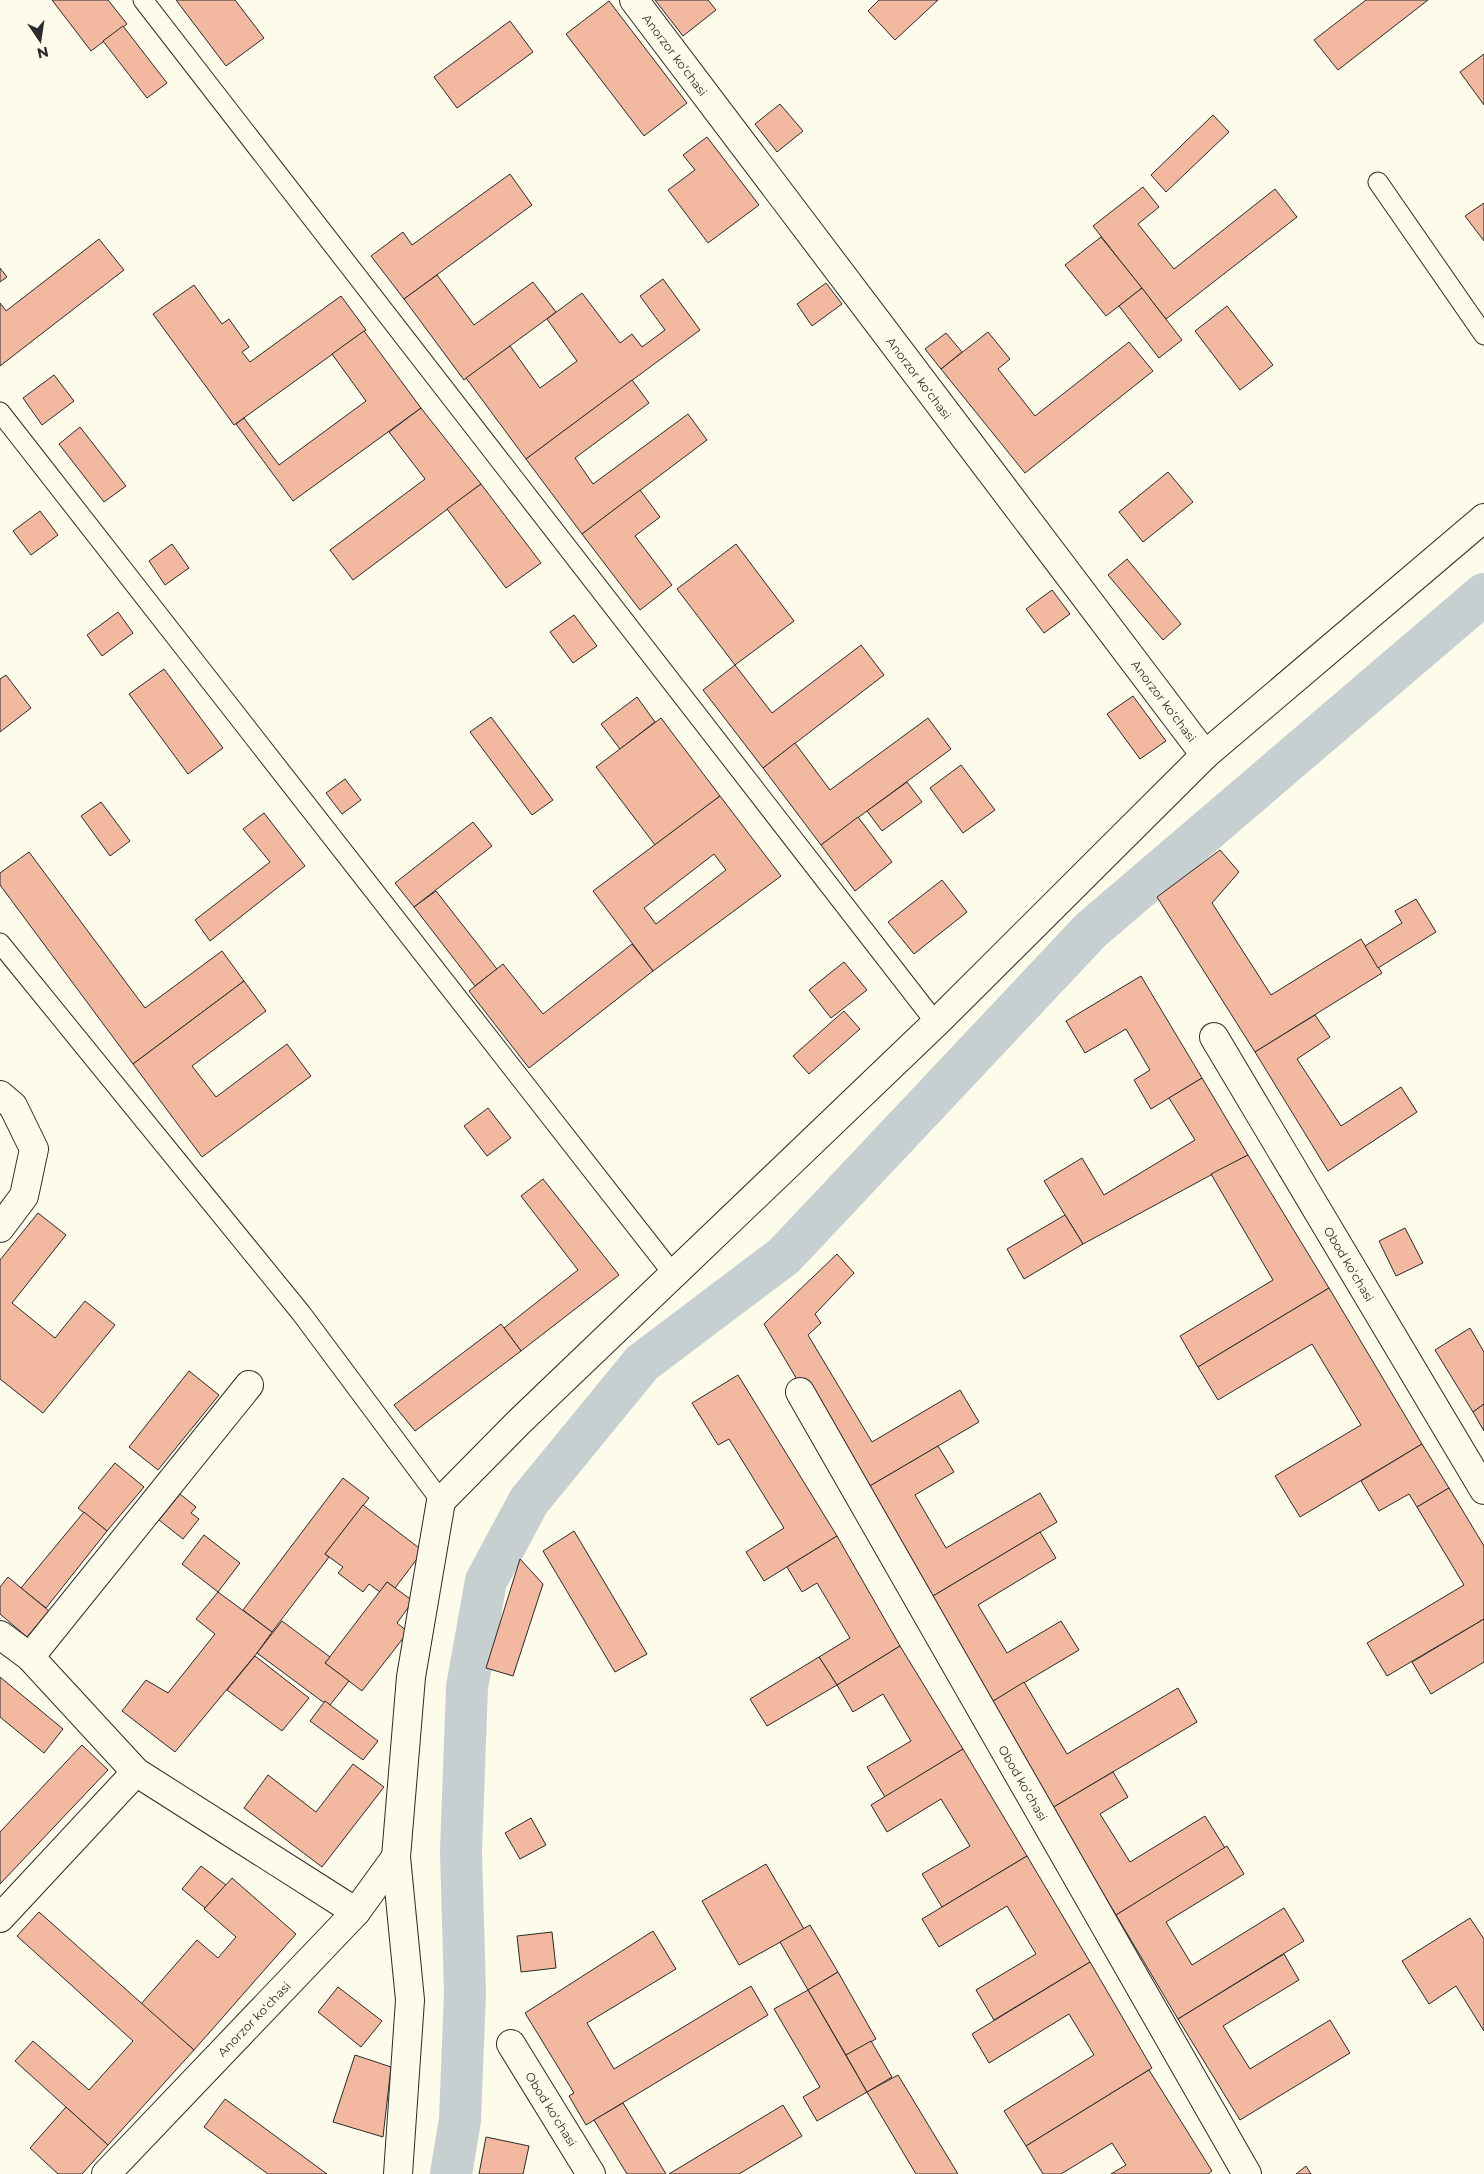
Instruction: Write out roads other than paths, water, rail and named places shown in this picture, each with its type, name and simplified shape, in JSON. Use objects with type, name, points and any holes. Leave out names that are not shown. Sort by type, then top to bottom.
[{"type":"street","name":"Anorzor koʻchasi","points":[[634,0],[1205,755]]},
{"type":"street","points":[[398,2174],[410,2000],[396,1857],[411,1677],[441,1501],[518,1423],[936,1023],[1205,755],[1484,518]]},
{"type":"street","name":"Obod koʻchasi","points":[[1214,1037],[1484,1490]]},
{"type":"street","points":[[0,1095],[14,1106],[34,1149],[24,1196],[0,1228]]},
{"type":"street","points":[[30,1657],[250,1385]]},
{"type":"street","name":"Obod koʻchasi","points":[[800,1392],[1247,2174]]},
{"type":"street","points":[[0,1635],[30,1657],[136,1772],[356,1912]]},
{"type":"street","points":[[0,1918],[136,1772]]},
{"type":"street","name":"Anorzor koʻchasi","points":[[106,2174],[356,1912],[396,1857]]},
{"type":"street","name":"Obod koʻchasi","points":[[511,2044],[592,2174]]},
{"type":"lane","points":[[143,0],[936,1023]]},
{"type":"lane","points":[[1378,182],[1484,335]]},
{"type":"lane","points":[[0,412],[674,1275]]},
{"type":"lane","points":[[0,943],[301,1313],[441,1501]]},
{"type":"waterway","points":[[451,2174],[460,2120],[465,1992],[461,1851],[467,1687],[486,1581],[529,1501],[642,1363],[784,1256],[1091,930],[1484,594]]}]
